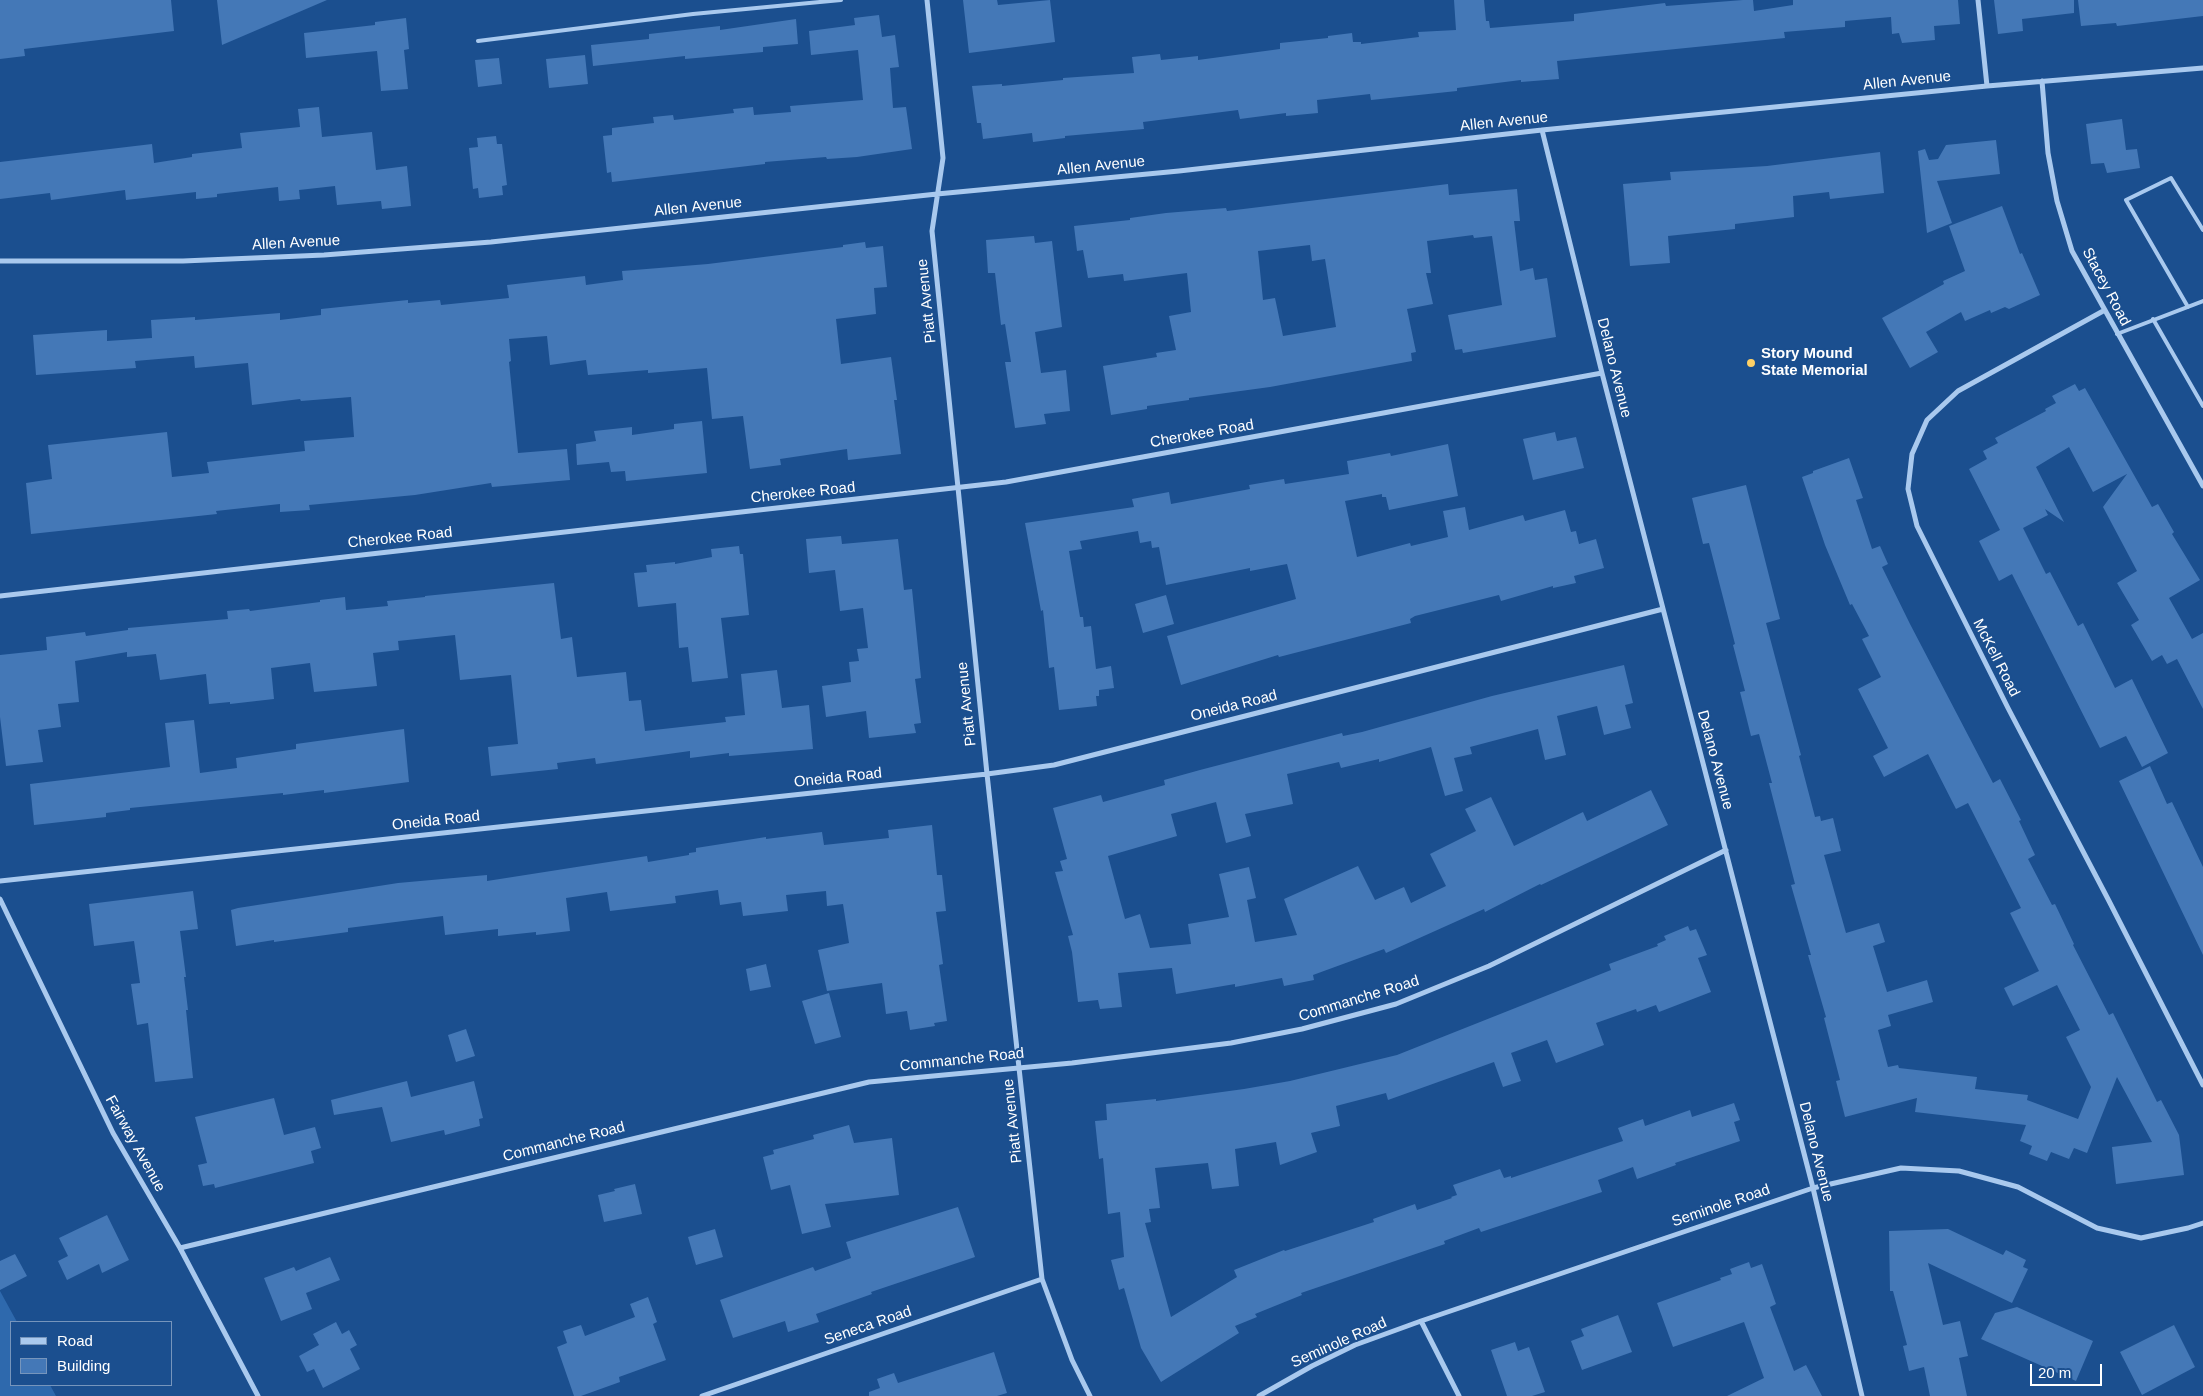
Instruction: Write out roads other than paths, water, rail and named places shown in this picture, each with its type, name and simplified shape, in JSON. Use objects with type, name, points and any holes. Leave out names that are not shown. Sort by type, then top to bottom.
[{"type":"street","name":"Piatt Avenue","points":[[927,0],[943,158],[932,231],[987,774],[1042,1279],[1072,1360],[1090,1396]]},
{"type":"street","points":[[1978,0],[1987,86]]},
{"type":"street","name":"Allen Avenue","points":[[0,261],[183,261],[324,255],[491,242],[937,194],[1188,170],[1542,130],[1987,86],[2203,68]]},
{"type":"street","name":"Stacey Road","points":[[2042,81],[2048,152],[2057,201],[2072,251],[2203,486]]},
{"type":"street","name":"Delano Avenue","points":[[1542,130],[1602,373],[1813,1188],[1862,1396]]},
{"type":"street","name":"McKell Road","points":[[2105,310],[1958,392],[1928,420],[1912,454],[1908,489],[1917,526],[2008,708],[2109,900],[2203,1085]]},
{"type":"street","name":"Cherokee Road","points":[[0,596],[1025,479],[1602,373]]},
{"type":"street","name":"Oneida Road","points":[[0,881],[987,774],[1054,764],[1663,609]]},
{"type":"street","name":"Commanche Road","points":[[180,1248],[869,1082],[1072,1063],[1231,1043],[1302,1030],[1396,1004],[1489,966],[1726,850]]},
{"type":"street","name":"Fairway Avenue","points":[[0,899],[113,1134],[180,1248],[258,1396]]},
{"type":"street","name":"Seminole Road","points":[[1260,1396],[1312,1366],[1356,1345],[1421,1321],[1813,1188],[1901,1168],[1959,1171],[2018,1187],[2097,1228],[2141,1238],[2203,1223]]},
{"type":"street","name":"Seneca Road","points":[[702,1396],[1042,1279]]},
{"type":"street","points":[[1421,1321],[1459,1396]]},
{"type":"lane","points":[[478,41],[693,14],[842,0]]},
{"type":"lane","points":[[2188,307],[2126,200],[2171,178],[2203,230]]},
{"type":"lane","points":[[2117,334],[2203,301]]},
{"type":"lane","points":[[2153,319],[2203,406]]},
{"type":"place","name":"Story Mound State Memorial","points":[[1751,363]]}]
